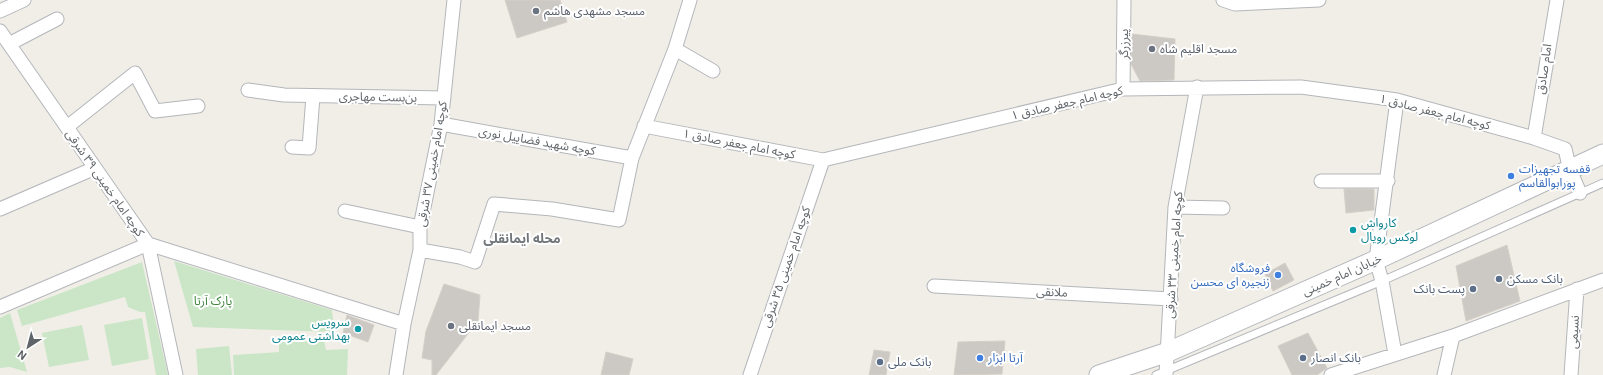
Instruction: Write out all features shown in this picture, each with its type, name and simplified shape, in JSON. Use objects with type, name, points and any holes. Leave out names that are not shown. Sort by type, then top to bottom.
[{"type":"main road","name":"خیابان امام خمینی","points":[[1099,375],[1168,352],[1376,260],[1603,154]]},
{"type":"street","points":[[0,11],[24,0]]},
{"type":"street","name":"کوچه امام خمینی ۳۷ شرقی","points":[[396,375],[404,324],[420,250],[420,227],[441,124],[454,0]]},
{"type":"street","points":[[420,250],[460,257],[475,262],[494,204],[552,209],[619,220],[632,158],[675,49],[690,0]]},
{"type":"street","name":"پیرزرگر","points":[[1123,89],[1124,0]]},
{"type":"street","points":[[1223,0],[1235,4],[1319,0]]},
{"type":"street","name":"امام صادق","points":[[1534,138],[1556,0]]},
{"type":"street","points":[[9,44],[57,19]]},
{"type":"street","name":"کوچه امام خمینی ۳۹ شرقی","points":[[0,31],[148,244],[176,375]]},
{"type":"street","points":[[675,49],[713,71]]},
{"type":"street","points":[[67,127],[136,73],[154,110],[198,106]]},
{"type":"street","name":"کوچه امام جعفر صادق ۱","points":[[644,126],[823,160],[1123,89],[1301,87],[1397,100],[1534,138],[1565,149],[1570,170]]},
{"type":"street","name":"کوچه امام خمینی ۳۳ شرقی","points":[[1163,374],[1168,352],[1175,207],[1197,88]]},
{"type":"street","name":"بن‌بست مهاجری","points":[[248,90],[284,95],[444,98]]},
{"type":"street","points":[[292,148],[309,148],[313,96]]},
{"type":"street","points":[[1395,354],[1382,281],[1376,260],[1381,209],[1388,181],[1397,100]]},
{"type":"street","name":"کوچه شهید فضاییل نوری","points":[[441,124],[632,158]]},
{"type":"street","name":"کوچه امام خمینی ۳۵ شرقی","points":[[750,375],[823,160]]},
{"type":"street","points":[[0,209],[95,168]]},
{"type":"street","points":[[1570,170],[1580,193]]},
{"type":"street","points":[[1321,181],[1388,181]]},
{"type":"street","points":[[1175,207],[1223,208]]},
{"type":"street","points":[[345,211],[420,227]]},
{"type":"street","points":[[0,307],[148,244],[404,324]]},
{"type":"street","points":[[1331,375],[1453,336],[1603,280]]},
{"type":"street","name":"ملانقی","points":[[934,286],[1171,299]]},
{"type":"street","name":"نسیمی","points":[[1571,375],[1577,289]]},
{"type":"street","points":[[1444,375],[1453,336]]},
{"type":"lane","points":[[1163,374],[1382,281],[1603,183]]},
{"type":"green space","name":"پارک آرتا","points":[[174,261],[332,310],[334,332],[193,327]]},
{"type":"green space","points":[[142,262],[168,375],[156,375],[145,312],[140,312],[128,307],[125,297],[22,326],[17,310]]},
{"type":"green space","points":[[10,313],[27,372],[10,367],[0,368],[0,318]]},
{"type":"green space","points":[[142,318],[149,359],[112,366],[104,325]]},
{"type":"green space","points":[[82,325],[89,360],[49,367],[42,333]]},
{"type":"green space","points":[[324,341],[326,350],[348,349],[347,375],[234,375],[233,355],[279,352],[279,342]]},
{"type":"green space","points":[[229,346],[232,375],[198,375],[196,349]]},
{"type":"building","name":"مسجد مشهدی هاشم","points":[[505,0],[560,0],[567,22],[517,38]]},
{"type":"building","name":"مسجد اقلیم شاه","points":[[1132,34],[1175,39],[1174,80],[1140,81],[1131,64]]},
{"type":"building","points":[[1344,189],[1374,189],[1374,210],[1346,213]]},
{"type":"building","points":[[1507,245],[1520,301],[1466,321],[1456,266]]},
{"type":"building","name":"فروشگاه زنجیره ای محسن","points":[[1285,263],[1294,280],[1273,291],[1265,274]]},
{"type":"building","name":"مسجد ایمانقلی","points":[[444,284],[480,295],[478,321],[436,375],[432,375],[432,360],[422,358],[426,331]]},
{"type":"building","name":"سرویس بهداشتی عمومی","points":[[347,315],[374,325],[368,342],[343,333]]},
{"type":"building","name":"بانک انصار","points":[[1308,333],[1327,368],[1317,375],[1292,375],[1278,346]]},
{"type":"building","name":"آرتا ابزار","points":[[1005,341],[1002,374],[954,375],[958,342]]},
{"type":"building","name":"بانک ملی","points":[[874,350],[890,352],[886,375],[869,375]]},
{"type":"building","points":[[606,352],[633,359],[629,375],[601,375]]},
{"type":"place","name":"مسجد مشهدی هاشم","points":[[536,11]]},
{"type":"place","name":"مسجد اقلیم شاه","points":[[1152,49]]},
{"type":"place","name":"قفسه تجهیزات پورابوالقاسم","points":[[1511,176]]},
{"type":"place","name":"کارواش لوکس رویال","points":[[1353,230]]},
{"type":"place","name":"فروشگاه زنجیره ای محسن","points":[[1278,275]]},
{"type":"place","name":"بانک مسکن","points":[[1499,279]]},
{"type":"place","name":"پست بانک","points":[[1473,289]]},
{"type":"place","name":"مسجد ایمانقلی","points":[[451,326]]},
{"type":"place","name":"سرویس بهداشتی عمومی","points":[[358,329]]},
{"type":"place","name":"آرتا ابزار","points":[[980,358]]},
{"type":"place","name":"بانک انصار","points":[[1303,358]]},
{"type":"place","name":"بانک ملی","points":[[880,362]]},
{"type":"district","name":"محله ایمانقلی","points":[[522,238]]}]
